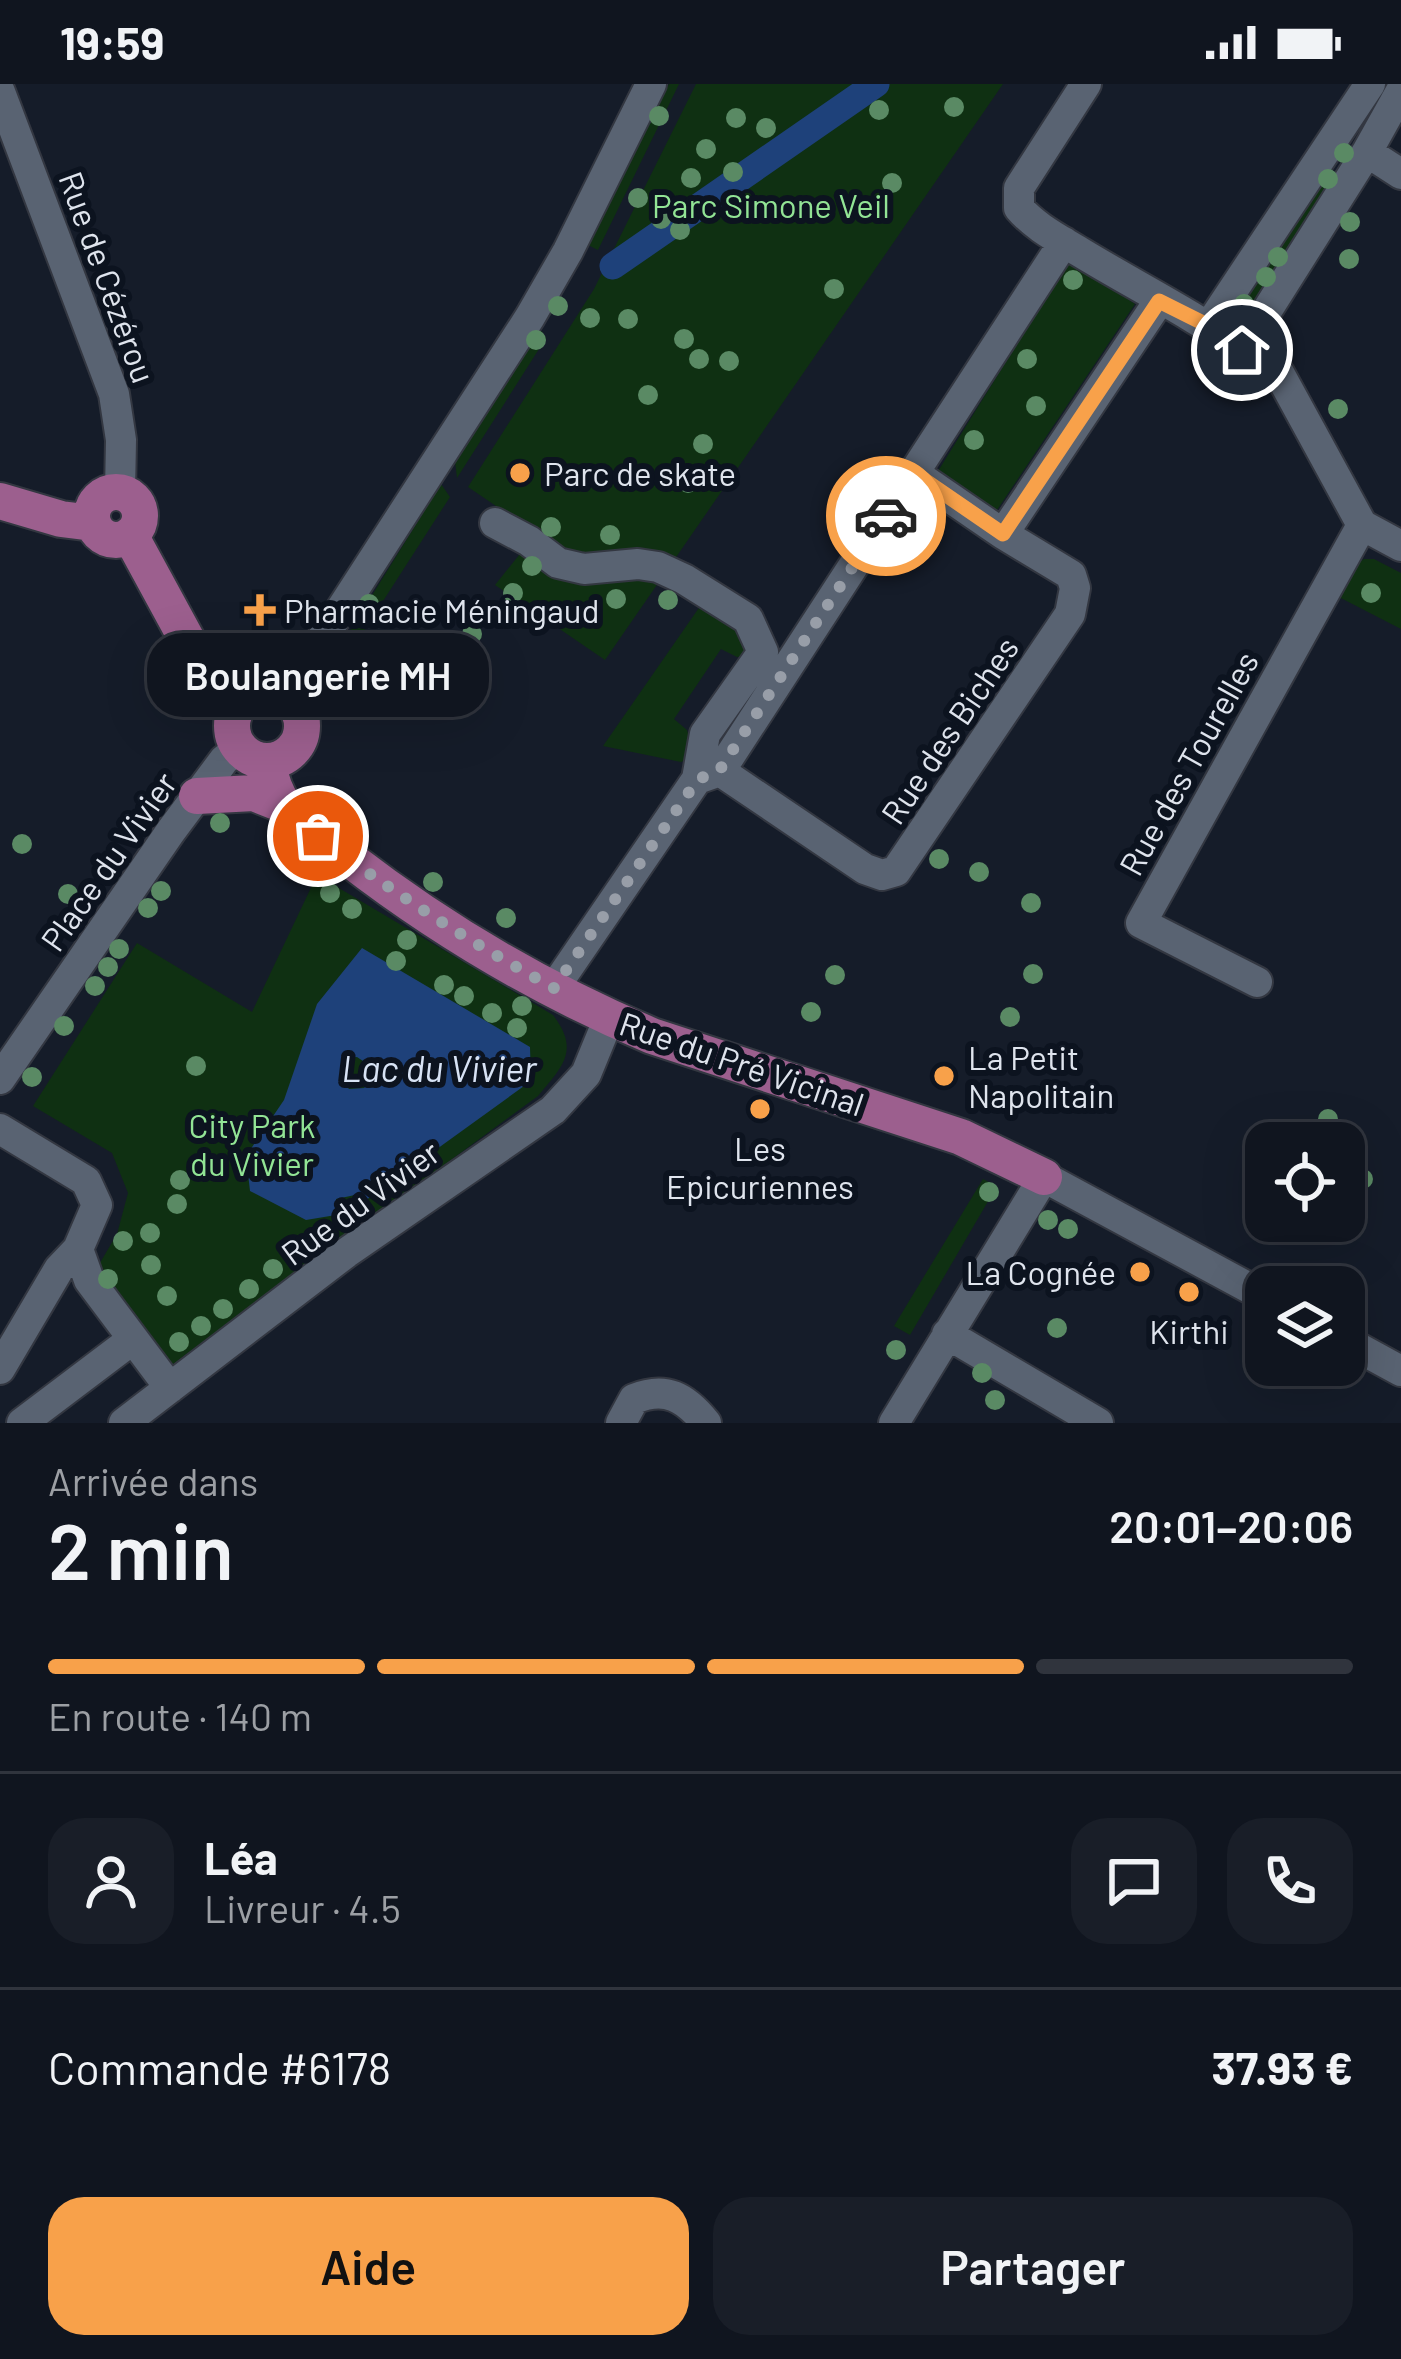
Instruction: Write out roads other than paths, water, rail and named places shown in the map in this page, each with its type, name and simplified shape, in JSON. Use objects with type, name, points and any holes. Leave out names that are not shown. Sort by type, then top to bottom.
[{"type":"main road","points":[[0,501],[93,523],[109,538],[130,535],[136,528],[136,502],[120,492],[98,500],[93,523]]},
{"type":"main road","points":[[130,535],[206,674],[239,704]]},
{"type":"main road","points":[[253,755],[281,759],[300,740],[301,715],[285,696],[261,691],[239,704],[231,726],[284,805]]},
{"type":"main road","points":[[197,796],[254,793],[284,805]]},
{"type":"main road","name":"Rue du Pré Vicinal","points":[[284,805],[374,878],[495,956],[609,1018],[961,1137],[1044,1177]]},
{"type":"street","points":[[285,696],[530,316],[651,84]]},
{"type":"street","points":[[1086,84],[1019,188],[1017,198],[1028,218],[1280,374],[1362,525],[1401,546]]},
{"type":"street","points":[[1209,326],[1370,84]]},
{"type":"street","points":[[1242,350],[1401,91]]},
{"type":"street","name":"Rue de Cézérou","points":[[0,92],[114,394],[121,440],[120,492]]},
{"type":"street","points":[[1367,152],[1401,174]]},
{"type":"street","points":[[554,988],[708,775],[1064,242]]},
{"type":"street","points":[[1003,534],[1159,301]]},
{"type":"street","name":"Rue des Biches","points":[[708,775],[865,869],[882,875],[896,871],[1070,614],[1075,588],[1071,575],[914,473]]},
{"type":"street","points":[[496,523],[558,563],[584,568],[658,567],[748,619],[763,652],[705,734],[708,775]]},
{"type":"street","name":"Rue des Tourelles","points":[[1256,982],[1141,923],[1362,525]]},
{"type":"street","name":"Place du Vivier","points":[[0,1079],[10,1041],[224,760],[253,755]]},
{"type":"street","name":"Rue du Vivier","points":[[124,1423],[346,1253],[553,1110],[586,1074],[609,1018]]},
{"type":"street","points":[[0,1129],[86,1181],[97,1205],[79,1249],[59,1269],[0,1369]]},
{"type":"street","points":[[894,1423],[1044,1177]]},
{"type":"street","name":"Rue du Pré Vicinal","points":[[1044,1177],[1245,1287]]},
{"type":"street","points":[[79,1249],[89,1280],[170,1388]]},
{"type":"street","points":[[946,1334],[1098,1423]]},
{"type":"street","points":[[22,1423],[133,1340]]},
{"type":"street","points":[[1365,1351],[1401,1371]]},
{"type":"street","points":[[621,1423],[634,1399],[654,1391],[677,1397],[706,1423]]},
{"type":"water","name":"Lac du Vivier","points":[[362,948],[530,1047],[531,1081],[362,1203],[355,1195],[336,1199],[336,1215],[306,1220],[250,1191],[246,1156],[284,1100],[317,1004]],"holes":[[[357,1057],[372,1067],[373,1078],[364,1088],[349,1089],[342,1081],[347,1058]]]},
{"type":"waterway","points":[[613,266],[876,84]]},
{"type":"place","name":"Parc de skate","points":[[520,473]]},
{"type":"place","name":"Pharmacie Méningaud","points":[[260,610]]},
{"type":"place","name":"Boulangerie MH","points":[[318,836]]},
{"type":"place","name":"La Petit Napolitain","points":[[944,1076]]},
{"type":"place","name":"Les Epicuriennes","points":[[760,1109]]},
{"type":"place","name":"La Cognée","points":[[1140,1272]]},
{"type":"place","name":"Kirthi","points":[[1189,1292]]},
{"type":"park label","name":"Parc Simone Veil","points":[[771,205]]},
{"type":"park label","name":"City Park du Vivier","points":[[252,1144]]}]
